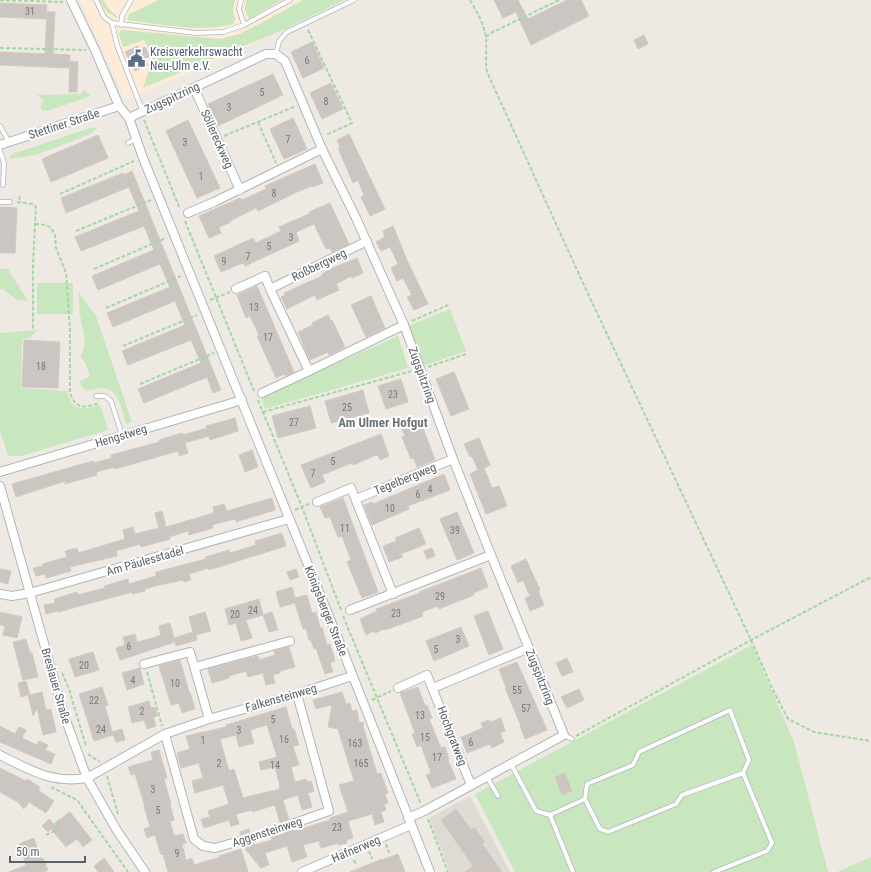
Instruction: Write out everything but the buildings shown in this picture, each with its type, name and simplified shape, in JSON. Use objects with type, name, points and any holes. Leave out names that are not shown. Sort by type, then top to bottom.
[{"type":"street","name":"Königsberger Straße","points":[[71,1],[95,50],[119,106],[129,118],[132,141],[143,158],[175,234],[364,703],[430,872]]},
{"type":"street","name":"Zugspitzring","points":[[129,118],[266,54],[276,54],[284,61],[322,149],[367,241],[404,325],[453,459],[564,735]]},
{"type":"street","name":"Söllereckweg","points":[[194,88],[240,190]]},
{"type":"street","name":"Stettiner Straße","points":[[0,145],[119,106]]},
{"type":"street","points":[[188,213],[240,190],[322,149]]},
{"type":"street","name":"Roßbergweg","points":[[270,288],[367,241]]},
{"type":"street","points":[[236,289],[265,276],[309,371]]},
{"type":"street","points":[[262,393],[404,325]]},
{"type":"street","name":"Hengstweg","points":[[0,472],[242,400]]},
{"type":"street","name":"Tegelbergweg","points":[[356,498],[453,459]]},
{"type":"street","name":"Breslauer Straße","points":[[0,486],[64,715],[87,778],[116,829],[145,872]]},
{"type":"street","points":[[317,502],[351,488],[393,594]]},
{"type":"street","name":"Am Päulesstadel","points":[[0,594],[12,596],[30,593],[288,516]]},
{"type":"street","points":[[346,612],[491,555]]},
{"type":"street","points":[[195,667],[290,640]]},
{"type":"street","points":[[433,688],[529,648]]},
{"type":"street","points":[[144,664],[190,652],[209,719]]},
{"type":"street","name":"Hochgratweg","points":[[398,688],[427,675],[471,785]]},
{"type":"street","name":"Falkensteinweg","points":[[87,778],[165,734],[209,719],[298,694],[352,676]]},
{"type":"street","name":"Aggensteinweg","points":[[292,824],[329,811],[298,694]]},
{"type":"street","name":"Aggensteinweg","points":[[165,734],[194,840],[203,846],[215,848],[254,837]]},
{"type":"street","points":[[409,821],[487,776],[564,735]]},
{"type":"street","points":[[0,755],[47,777],[74,780],[87,778]]},
{"type":"street","name":"Hafnerweg","points":[[302,872],[409,821]]},
{"type":"lane","points":[[96,0],[104,17],[112,23],[196,33],[223,32],[244,25],[290,0]]},
{"type":"lane","points":[[121,24],[122,16],[131,0]]},
{"type":"lane","points":[[241,0],[239,9],[244,25]]},
{"type":"lane","points":[[276,54],[280,39],[287,32],[354,0]]},
{"type":"lane","points":[[112,23],[117,45],[142,112]]},
{"type":"lane","points":[[0,126],[9,142]]},
{"type":"lane","points":[[0,151],[4,163],[4,185]]},
{"type":"lane","points":[[0,202],[10,202]]},
{"type":"lane","points":[[96,396],[105,396],[111,401],[122,435]]},
{"type":"lane","points":[[730,710],[749,760],[743,773],[682,795],[676,804],[608,832],[600,828],[585,799],[587,784],[633,765],[639,752],[730,710]]},
{"type":"lane","points":[[564,735],[572,739]]},
{"type":"lane","points":[[510,764],[536,811],[550,815],[585,799]]},
{"type":"lane","points":[[714,872],[767,852],[772,843],[743,773]]},
{"type":"lane","points":[[487,776],[498,796]]},
{"type":"lane","points":[[550,815],[573,872]]},
{"type":"path","points":[[0,0],[71,1]]},
{"type":"path","points":[[470,0],[481,20],[486,37],[487,72],[582,281],[751,640],[773,690],[788,719],[814,732],[871,741]]},
{"type":"path","points":[[486,37],[491,33],[559,0]]},
{"type":"path","points":[[304,23],[352,123],[318,138]]},
{"type":"path","points":[[0,48],[74,51],[95,50]]},
{"type":"path","points":[[217,139],[302,103]]},
{"type":"path","points":[[142,112],[216,298],[346,612],[377,698],[448,872]]},
{"type":"path","points":[[258,122],[279,170]]},
{"type":"path","points":[[60,194],[143,158]]},
{"type":"path","points":[[19,196],[20,201]]},
{"type":"path","points":[[76,232],[159,197]]},
{"type":"path","points":[[10,202],[20,201],[33,204],[36,207],[33,264],[33,329]]},
{"type":"path","points":[[35,224],[41,223],[51,228],[55,235],[56,248],[66,273],[70,330],[70,392],[72,399],[78,406],[102,404]]},
{"type":"path","points":[[94,269],[175,234]]},
{"type":"path","points":[[106,308],[190,272]]},
{"type":"path","points":[[202,303],[236,289]]},
{"type":"path","points":[[404,325],[448,305]]},
{"type":"path","points":[[123,346],[205,311]]},
{"type":"path","points":[[140,384],[221,350]]},
{"type":"path","points":[[263,412],[420,369],[466,354]]},
{"type":"path","points":[[288,516],[302,507],[317,502]]},
{"type":"path","points":[[572,739],[751,640],[871,577]]},
{"type":"path","points":[[144,664],[165,734]]},
{"type":"path","points":[[60,668],[69,689],[88,754],[101,762],[120,818]]},
{"type":"path","points":[[364,703],[398,688]]},
{"type":"path","points":[[47,777],[49,786],[77,800],[128,872]]},
{"type":"path","points":[[46,834],[54,831],[59,825],[57,818]]},
{"type":"path","name":"Aggensteinweg","points":[[254,837],[292,824]]},
{"type":"shaded area","points":[[80,0],[344,0],[227,56],[126,100]]},
{"type":"shaded area","points":[[470,796],[510,872],[450,872],[429,818]]},
{"type":"green space","points":[[99,0],[103,0],[110,10],[118,17],[117,18],[107,12]]},
{"type":"green space","points":[[159,0],[235,0],[233,8],[235,20],[233,24],[220,27],[193,28],[127,20],[129,14]]},
{"type":"green space","points":[[247,0],[282,0],[249,19],[245,8]]},
{"type":"green space","points":[[303,0],[344,0],[285,29],[143,88],[153,57],[144,40],[123,47],[119,34],[120,31],[123,30],[220,39],[239,34]]},
{"type":"green space","points":[[84,90],[91,96],[47,111],[42,110],[40,106],[44,101],[37,95],[81,94]]},
{"type":"green space","points":[[90,128],[97,128],[91,134],[36,155],[9,159],[11,155],[15,153]]},
{"type":"green space","points":[[0,269],[8,269],[28,301],[17,300],[3,289],[0,289]]},
{"type":"green space","points":[[37,283],[73,283],[73,314],[37,314]]},
{"type":"green space","points":[[78,292],[96,316],[132,422],[126,424],[119,401],[112,392],[108,389],[102,388],[86,391],[79,382],[90,376],[86,364],[81,357],[85,341]]},
{"type":"green space","points":[[450,309],[466,351],[423,366],[409,326]]},
{"type":"green space","points":[[38,330],[29,338],[22,339],[21,388],[67,391],[72,403],[79,408],[88,408],[100,405],[108,430],[21,456],[8,456],[0,430],[0,333]]},
{"type":"green space","points":[[398,336],[408,368],[265,409],[261,397]]},
{"type":"green space","points":[[752,645],[794,742],[828,872],[515,872],[475,794]]},
{"type":"green space","points":[[871,857],[871,872],[837,872]]},
{"type":"place","name":"Kreisverkehrswacht Neu-Ulm e.V.","points":[[137,59]]},
{"type":"district","name":"Am Ulmer Hofgut","points":[[383,422]]}]
